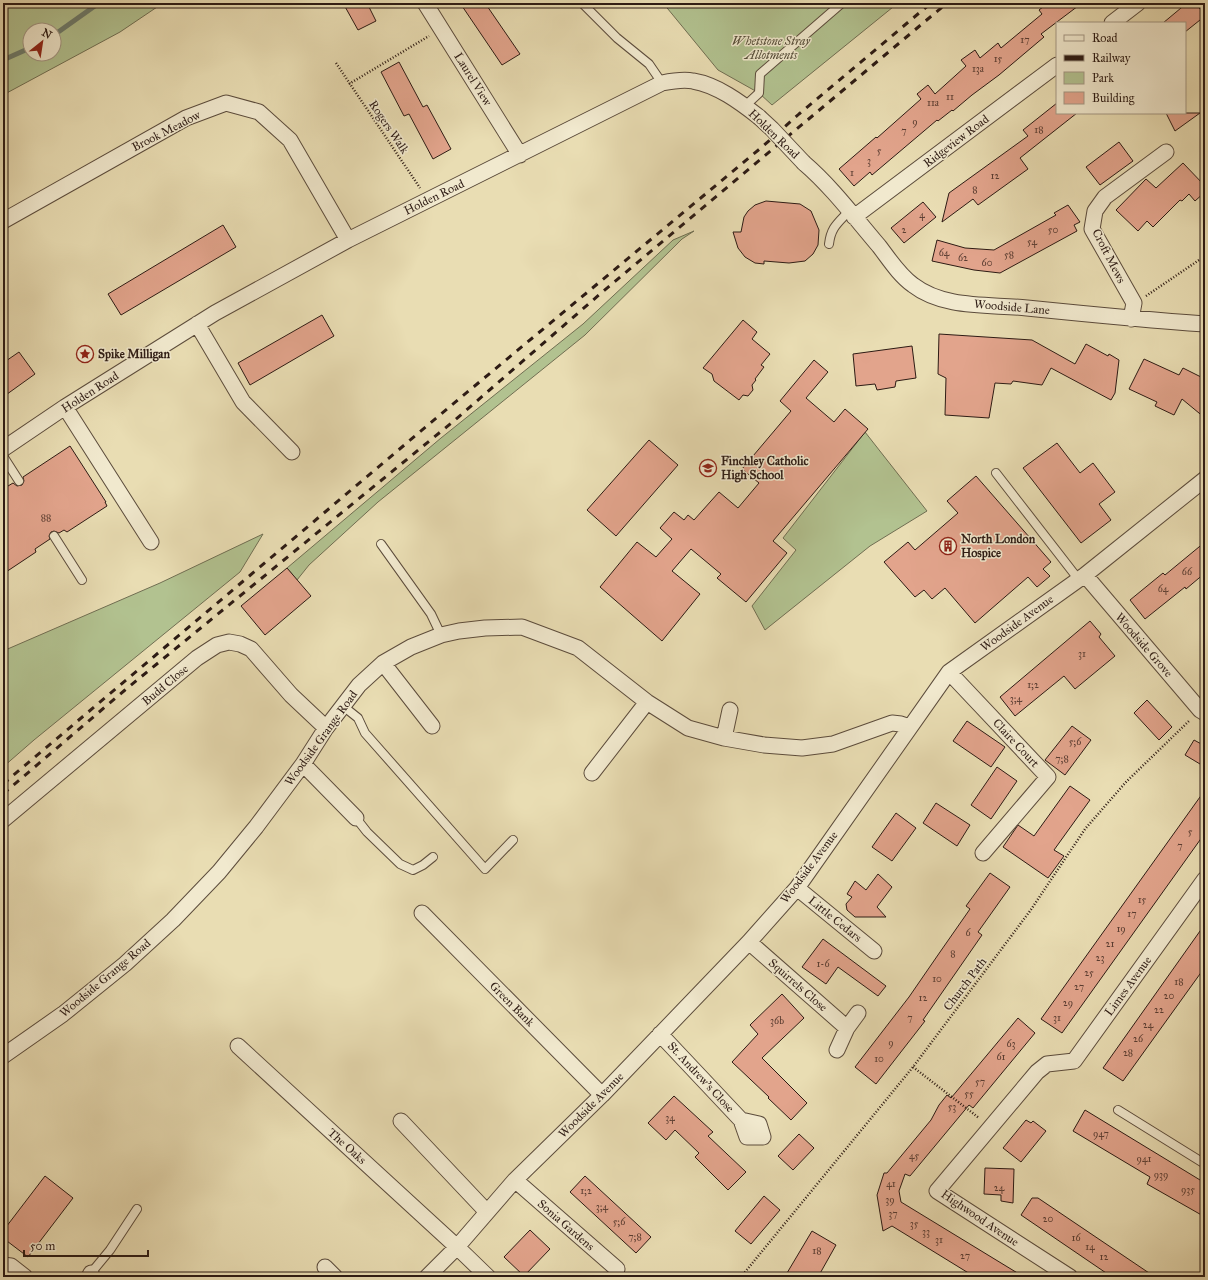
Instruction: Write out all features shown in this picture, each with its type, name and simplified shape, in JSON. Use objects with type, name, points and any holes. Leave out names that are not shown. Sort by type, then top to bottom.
[{"type":"street","name":"Laurel View","points":[[425,3],[520,155]]},
{"type":"street","points":[[1113,22],[1138,3]]},
{"type":"street","name":"Ridgeview Road","points":[[852,214],[1056,66]]},
{"type":"street","name":"Holden Road","points":[[3,449],[215,312],[348,240],[662,84],[677,80],[693,81],[714,88],[745,106],[772,129],[804,163],[817,174],[852,214]]},
{"type":"street","name":"Brook Meadow","points":[[3,221],[186,118],[226,103],[259,112],[290,140],[348,240]]},
{"type":"street","name":"Croft Mews","points":[[1134,304],[1092,229],[1095,211],[1105,197],[1166,152]]},
{"type":"street","name":"Woodside Lane","points":[[852,214],[899,271],[912,284],[936,298],[958,303],[1020,307],[1131,319],[1205,324]]},
{"type":"street","points":[[1131,319],[1134,304]]},
{"type":"street","points":[[197,324],[243,402],[292,452]]},
{"type":"street","points":[[65,408],[151,542]]},
{"type":"street","name":"Woodside Avenue","points":[[427,1277],[516,1180],[602,1095],[749,942],[796,888],[949,672],[1082,577],[1205,479]]},
{"type":"street","name":"Woodside Grove","points":[[1082,577],[1203,711]]},
{"type":"street","name":"Woodside Grange Road","points":[[3,1056],[63,1014],[120,969],[173,920],[218,872],[252,832],[303,764],[326,728],[359,685],[383,663],[411,647],[441,635],[485,628],[522,627],[578,648],[647,702],[688,728],[724,738],[764,745],[802,748],[833,744],[892,723],[910,727]]},
{"type":"street","name":"Budd Close","points":[[3,820],[197,658],[217,645],[229,642],[240,644],[251,649],[291,695],[326,728]]},
{"type":"street","points":[[383,663],[432,726]]},
{"type":"street","name":"Claire Court","points":[[949,672],[1048,777],[983,853]]},
{"type":"street","points":[[592,773],[647,702]]},
{"type":"street","points":[[724,738],[730,710]]},
{"type":"street","points":[[303,764],[356,818]]},
{"type":"street","name":"Limes Avenue","points":[[1037,1072],[1048,1064],[1074,1061],[1205,879]]},
{"type":"street","name":"Little Cedars","points":[[796,888],[874,951]]},
{"type":"street","name":"Green Bank","points":[[422,914],[602,1095]]},
{"type":"street","name":"Squirrels Close","points":[[749,942],[847,1028]]},
{"type":"street","points":[[837,1050],[847,1028],[858,1013]]},
{"type":"street","name":"St. Andrew's Close","points":[[660,1034],[741,1120]]},
{"type":"street","name":"The Oaks","points":[[238,1046],[457,1246],[488,1277]]},
{"type":"street","name":"Highwood Avenue","points":[[1037,1072],[937,1191],[1070,1277]]},
{"type":"street","points":[[401,1121],[487,1212]]},
{"type":"street","name":"Sonia Gardens","points":[[516,1180],[617,1269]]},
{"type":"street","points":[[3,1265],[10,1266],[25,1277]]},
{"type":"lane","points":[[582,3],[617,38],[635,51],[649,64],[662,84]]},
{"type":"lane","points":[[745,106],[759,93],[760,74],[842,3]]},
{"type":"lane","points":[[829,244],[830,233],[837,224],[852,214]]},
{"type":"lane","points":[[3,456],[19,481]]},
{"type":"lane","points":[[996,473],[1082,577]]},
{"type":"lane","points":[[54,536],[82,580]]},
{"type":"lane","points":[[382,544],[431,614],[441,635]]},
{"type":"lane","points":[[344,706],[358,718],[365,733],[486,869],[513,840]]},
{"type":"lane","points":[[356,818],[367,832],[400,864],[413,870],[423,865],[433,857]]},
{"type":"lane","points":[[1118,1110],[1205,1164]]},
{"type":"lane","points":[[90,1275],[110,1250],[137,1209]]},
{"type":"path","points":[[349,84],[442,29]]},
{"type":"path","name":"Rogers Walk","points":[[336,63],[428,200]]},
{"type":"path","points":[[1134,304],[1205,256]]},
{"type":"path","name":"Church Path","points":[[741,1277],[913,1067],[1030,911],[1086,828],[1126,782],[1203,711]]},
{"type":"path","points":[[913,1067],[991,1127]]},
{"type":"green space","points":[[3,3],[163,3],[120,32],[3,95]]},
{"type":"green space","name":"Whetstone Stray Allotments","points":[[663,3],[898,3],[772,105],[759,93],[718,70]]},
{"type":"green space","points":[[694,231],[682,239],[585,335],[378,502],[309,565],[297,580],[287,568],[441,438],[583,324],[673,240]]},
{"type":"green space","points":[[865,432],[927,511],[870,546],[765,630],[752,606],[796,550],[783,538]]},
{"type":"green space","points":[[263,534],[240,572],[3,767],[3,651],[160,583]]},
{"type":"building","points":[[343,3],[367,3],[376,21],[358,30]]},
{"type":"building","points":[[460,3],[485,3],[520,54],[502,65]]},
{"type":"building","points":[[1048,3],[1082,3],[1041,34],[1044,37],[999,75],[953,111],[952,110],[938,121],[937,120],[872,175],[870,172],[854,186],[839,169],[921,99],[917,94],[928,85],[935,94],[966,66],[961,60],[975,50],[980,58],[998,43],[1001,48],[1042,14],[1039,10]]},
{"type":"building","points":[[1187,3],[1194,3],[1205,14],[1205,16],[1186,31],[1186,22],[1164,22]]},
{"type":"building","points":[[399,62],[423,107],[427,105],[451,149],[433,159],[409,114],[404,116],[381,72]]},
{"type":"building","points":[[1056,104],[1056,114],[1076,114],[1020,158],[1028,169],[978,205],[973,199],[942,222],[949,193],[1028,136],[1023,130]]},
{"type":"building","points":[[1200,113],[1175,131],[1166,114]]},
{"type":"building","points":[[1119,142],[1133,161],[1100,185],[1086,167]]},
{"type":"building","points":[[1183,163],[1205,186],[1205,192],[1195,201],[1189,194],[1182,201],[1180,200],[1153,227],[1147,221],[1138,231],[1116,210],[1146,179],[1156,188]]},
{"type":"building","points":[[766,201],[800,204],[811,211],[819,230],[818,245],[813,254],[805,261],[789,263],[764,261],[764,264],[755,263],[745,257],[738,248],[733,232],[741,232],[744,217],[748,211],[755,205]]},
{"type":"building","points":[[923,202],[936,217],[904,243],[891,228]]},
{"type":"building","points":[[1068,205],[1080,222],[1074,225],[1077,231],[1000,273],[974,270],[932,261],[937,240],[965,248],[994,250],[1056,215],[1054,213]]},
{"type":"building","points":[[223,225],[236,247],[121,315],[108,294]]},
{"type":"building","points":[[322,315],[334,336],[250,385],[238,363]]},
{"type":"building","points":[[743,320],[757,332],[752,339],[770,354],[761,365],[764,367],[752,385],[753,390],[748,396],[743,395],[739,400],[714,381],[712,374],[703,368]]},
{"type":"building","points":[[939,334],[1032,340],[1075,364],[1086,344],[1119,360],[1115,393],[1111,400],[1051,368],[1042,385],[1013,381],[1011,384],[995,383],[989,418],[945,415],[946,378],[938,374]]},
{"type":"building","points":[[912,346],[916,378],[896,381],[895,387],[877,390],[875,384],[856,386],[853,354]]},
{"type":"building","points":[[19,352],[35,374],[3,397],[3,363]]},
{"type":"building","points":[[1144,359],[1179,375],[1183,368],[1205,379],[1205,418],[1182,399],[1174,415],[1155,406],[1157,402],[1129,389]]},
{"type":"building","points":[[814,360],[828,372],[806,398],[834,422],[845,409],[868,429],[773,541],[787,553],[746,602],[717,578],[721,574],[691,549],[672,571],[700,594],[662,641],[600,587],[637,542],[656,557],[672,539],[660,528],[674,512],[684,520],[688,515],[694,520],[719,492],[738,508],[759,483],[742,469],[791,411],[780,401]]},
{"type":"building","points":[[649,440],[678,465],[616,536],[587,510]]},
{"type":"building","points":[[1057,443],[1080,473],[1093,463],[1115,492],[1099,504],[1111,520],[1081,543],[1023,468]]},
{"type":"building","points":[[70,446],[106,502],[107,506],[67,532],[64,530],[59,533],[54,531],[51,532],[49,536],[50,539],[35,549],[36,552],[3,574],[3,489],[13,483],[17,486],[22,485],[24,481],[23,477]]},
{"type":"building","name":"North London Hospice","points":[[976,476],[1051,562],[1043,569],[1050,576],[1037,587],[1028,577],[975,623],[945,588],[932,599],[924,590],[915,597],[884,562],[908,542],[915,550],[958,513],[947,501]]},
{"type":"building","points":[[1205,542],[1205,573],[1145,619],[1130,600],[1163,573],[1165,575]]},
{"type":"building","points":[[287,568],[311,596],[265,635],[241,606]]},
{"type":"building","points":[[1090,621],[1101,634],[1099,637],[1115,656],[1075,689],[1064,676],[1015,716],[1000,697]]},
{"type":"building","points":[[1147,700],[1172,727],[1159,740],[1134,713]]},
{"type":"building","points":[[967,721],[1005,747],[991,767],[953,741]]},
{"type":"building","points":[[1072,726],[1091,740],[1065,775],[1045,760]]},
{"type":"building","points":[[1194,740],[1205,746],[1205,767],[1185,755]]},
{"type":"building","points":[[997,767],[1017,781],[991,819],[971,805]]},
{"type":"building","points":[[1070,786],[1090,800],[1054,850],[1064,856],[1048,878],[1003,847],[1018,825],[1034,836]]},
{"type":"building","points":[[1205,790],[1205,833],[1062,1033],[1041,1019]]},
{"type":"building","points":[[936,803],[970,825],[957,846],[923,823]]},
{"type":"building","points":[[896,813],[916,828],[892,861],[872,847]]},
{"type":"building","points":[[990,873],[1010,887],[978,932],[982,935],[923,1020],[925,1021],[876,1084],[855,1067],[909,997],[970,909],[966,906]]},
{"type":"building","points":[[878,874],[892,887],[877,907],[886,917],[855,917],[847,910],[846,904],[852,897],[847,894],[855,881],[866,890]]},
{"type":"building","points":[[1205,924],[1205,967],[1123,1081],[1103,1068]]},
{"type":"building","points":[[823,939],[886,986],[878,996],[838,967],[826,984],[802,967]]},
{"type":"building","points":[[782,994],[804,1018],[762,1058],[807,1103],[791,1120],[732,1062],[758,1034],[750,1025]]},
{"type":"building","points":[[1018,1018],[1035,1033],[973,1108],[969,1105],[910,1176],[905,1174],[899,1191],[901,1202],[1024,1277],[975,1277],[892,1226],[883,1231],[877,1195],[884,1173],[887,1173],[931,1120],[939,1105],[947,1095],[951,1098]]},
{"type":"building","points":[[674,1096],[713,1132],[708,1136],[746,1172],[728,1190],[695,1157],[699,1153],[675,1130],[666,1140],[648,1123]]},
{"type":"building","points":[[1085,1110],[1205,1183],[1205,1217],[1147,1184],[1150,1177],[1073,1131]]},
{"type":"building","points":[[1026,1120],[1031,1123],[1033,1121],[1046,1131],[1021,1162],[1003,1148]]},
{"type":"building","points":[[799,1134],[814,1148],[793,1170],[778,1156]]},
{"type":"building","points":[[985,1168],[1014,1169],[1013,1203],[1001,1201],[1001,1195],[984,1194]]},
{"type":"building","points":[[45,1176],[73,1198],[28,1257],[3,1238],[3,1231]]},
{"type":"building","points":[[585,1176],[651,1237],[636,1253],[570,1192]]},
{"type":"building","points":[[764,1196],[780,1210],[751,1244],[735,1231]]},
{"type":"building","points":[[1032,1198],[1038,1198],[1155,1277],[1112,1277],[1021,1215]]},
{"type":"building","points":[[530,1230],[550,1249],[524,1276],[504,1257]]},
{"type":"building","points":[[812,1231],[836,1245],[818,1277],[795,1277],[787,1273]]},
{"type":"waterway","points":[[62,29],[99,3]]},
{"type":"waterway","points":[[3,60],[22,52]]},
{"type":"railway","points":[[3,784],[447,409],[762,147],[931,3]]},
{"type":"railway","points":[[3,794],[125,690],[455,420],[600,294],[947,3]]},
{"type":"place","name":"Spike Milligan","points":[[85,354]]},
{"type":"place","name":"Finchley Catholic High School","points":[[708,468]]},
{"type":"place","name":"North London Hospice","points":[[948,546]]}]
